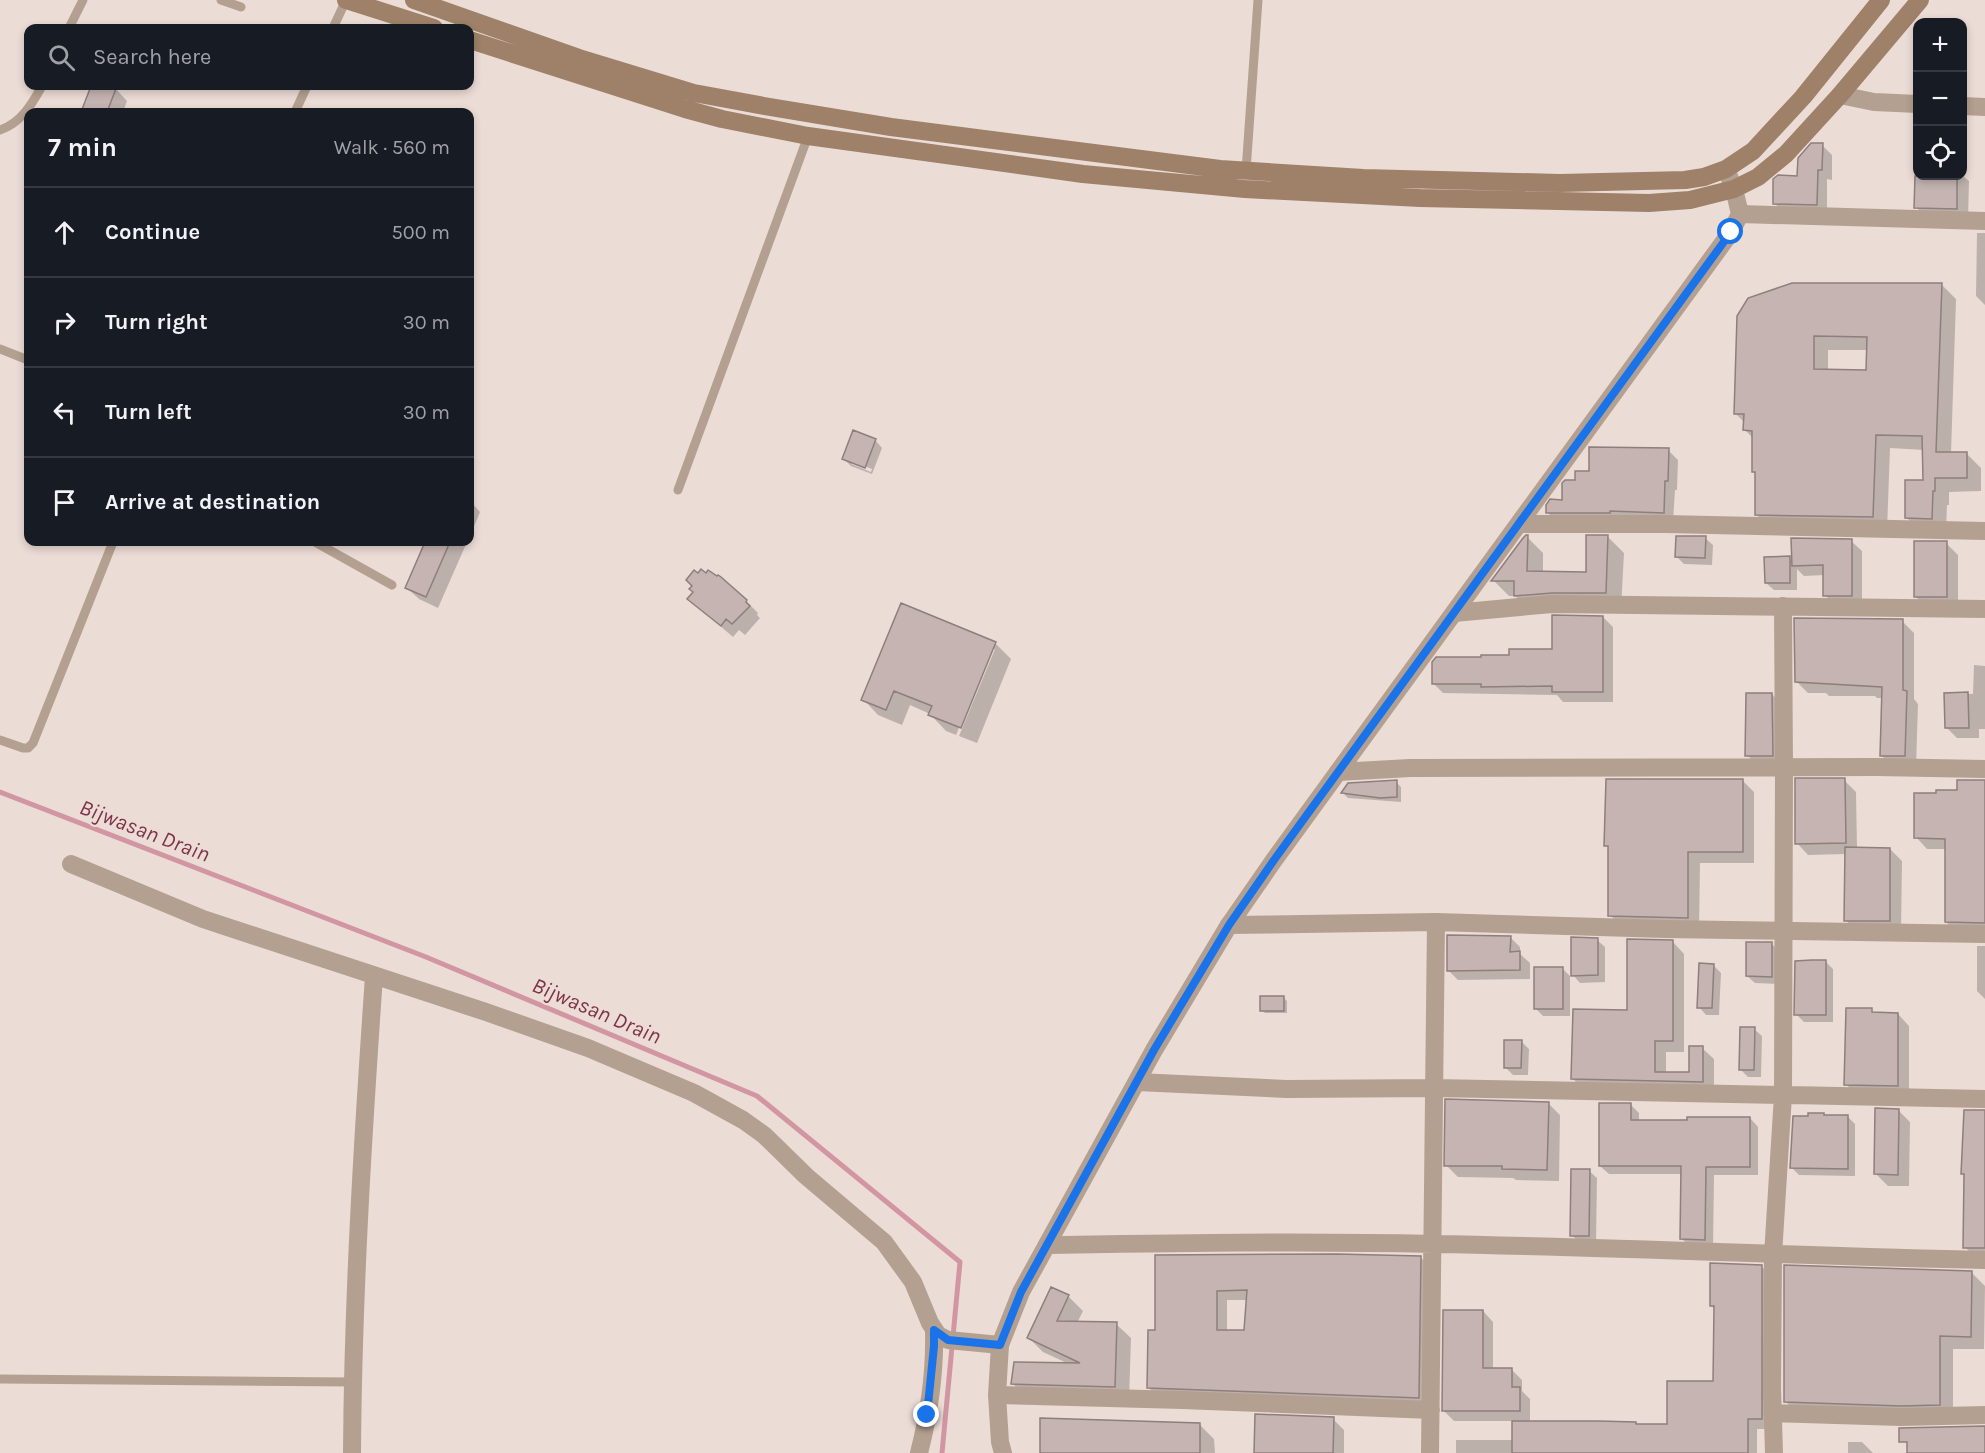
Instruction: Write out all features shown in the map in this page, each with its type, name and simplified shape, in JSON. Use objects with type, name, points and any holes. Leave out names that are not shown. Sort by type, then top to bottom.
[{"type":"main road","points":[[346,0],[421,24]]},
{"type":"main road","points":[[414,0],[579,58],[694,93],[891,127],[1220,169],[1363,178],[1560,183],[1685,180],[1704,177],[1726,169],[1753,151],[1803,98],[1881,0]]},
{"type":"main road","points":[[474,41],[722,119],[808,136],[1083,174],[1245,189],[1420,198],[1649,203],[1690,200],[1734,189],[1758,177],[1786,153],[1840,95],[1920,0]]},
{"type":"street","points":[[1840,95],[1874,102],[1913,104]]},
{"type":"street","points":[[1967,106],[1985,107]]},
{"type":"street","points":[[999,1449],[994,1344],[1137,1082],[1229,925],[1731,232],[1740,214],[1726,169]]},
{"type":"street","points":[[1740,214],[1985,221]]},
{"type":"street","points":[[1519,524],[1665,524],[1985,531]]},
{"type":"street","points":[[1454,613],[1552,604],[1985,609]]},
{"type":"street","points":[[1774,1453],[1773,1255],[1783,1095],[1783,606]]},
{"type":"street","points":[[1338,772],[1410,768],[1985,769]]},
{"type":"street","points":[[71,864],[203,919],[588,1047],[694,1093],[743,1120],[764,1135],[806,1176],[884,1242],[913,1282],[939,1339],[919,1453]]},
{"type":"street","points":[[1229,925],[1436,922],[1985,934]]},
{"type":"street","points":[[1430,1453],[1436,922]]},
{"type":"street","points":[[352,1453],[352,1383],[362,1155],[374,976]]},
{"type":"street","points":[[1137,1082],[1286,1089],[1434,1088],[1985,1099]]},
{"type":"street","points":[[1047,1245],[1206,1242],[1434,1244],[1985,1260]]},
{"type":"street","points":[[939,1339],[994,1344]]},
{"type":"street","points":[[997,1395],[1431,1410]]},
{"type":"street","points":[[1773,1413],[1901,1417],[1985,1415]]},
{"type":"lane","points":[[71,24],[83,0]]},
{"type":"lane","points":[[221,0],[241,7]]},
{"type":"lane","points":[[335,24],[346,0]]},
{"type":"lane","points":[[1246,171],[1258,0]]},
{"type":"lane","points":[[28,108],[40,90]]},
{"type":"lane","points":[[297,108],[306,90]]},
{"type":"lane","points":[[0,130],[17,120],[24,113]]},
{"type":"lane","points":[[678,490],[808,136]]},
{"type":"lane","points":[[0,350],[24,359]]},
{"type":"lane","points":[[0,740],[23,748],[28,748],[33,743],[111,546]]},
{"type":"lane","points":[[322,546],[392,585]]},
{"type":"lane","points":[[0,1379],[352,1383]]},
{"type":"building","points":[[89,90],[115,90],[109,108],[83,108]]},
{"type":"building","points":[[1811,143],[1823,143],[1822,170],[1818,170],[1817,205],[1773,204],[1773,179],[1778,175],[1797,176],[1798,158]]},
{"type":"building","points":[[1915,180],[1957,180],[1957,209],[1914,208]]},
{"type":"building","points":[[1792,283],[1942,283],[1936,452],[1967,452],[1967,478],[1935,478],[1932,519],[1905,518],[1905,480],[1923,480],[1922,436],[1876,435],[1873,517],[1755,515],[1752,431],[1743,430],[1744,414],[1734,414],[1737,316],[1748,298]],"holes":[[[1814,336],[1867,337],[1866,370],[1814,369]]]},
{"type":"building","points":[[853,430],[876,439],[865,468],[842,459]]},
{"type":"building","points":[[1589,447],[1669,448],[1664,513],[1610,511],[1610,513],[1546,513],[1546,505],[1550,499],[1562,500],[1562,483],[1565,480],[1575,480],[1575,471],[1589,471]]},
{"type":"building","points":[[1528,535],[1527,571],[1586,572],[1586,535],[1608,535],[1606,593],[1514,596],[1514,581],[1491,581]]},
{"type":"building","points":[[1676,536],[1706,536],[1705,558],[1675,557]]},
{"type":"building","points":[[1791,538],[1852,539],[1852,596],[1823,596],[1823,565],[1792,566]]},
{"type":"building","points":[[1914,541],[1947,541],[1947,597],[1914,597]]},
{"type":"building","points":[[423,546],[448,546],[426,597],[405,588]]},
{"type":"building","points":[[1790,556],[1790,583],[1765,583],[1764,557]]},
{"type":"building","points":[[701,569],[706,573],[708,570],[721,577],[747,600],[750,606],[732,624],[726,619],[721,626],[687,599],[693,592],[689,589],[692,586],[686,580],[694,570],[698,573]]},
{"type":"building","points":[[901,603],[996,642],[961,728],[928,715],[932,706],[894,691],[886,710],[861,700]]},
{"type":"building","points":[[1552,615],[1603,616],[1603,692],[1552,692],[1552,686],[1481,687],[1481,684],[1432,684],[1432,662],[1436,657],[1481,657],[1481,655],[1509,655],[1509,649],[1552,649]]},
{"type":"building","points":[[1794,618],[1903,619],[1903,690],[1907,691],[1905,756],[1880,756],[1882,687],[1795,682]]},
{"type":"building","points":[[1968,692],[1969,728],[1945,728],[1944,693]]},
{"type":"building","points":[[1746,693],[1772,693],[1773,756],[1745,756]]},
{"type":"building","points":[[1795,778],[1845,778],[1846,843],[1795,844]]},
{"type":"building","points":[[1606,779],[1743,779],[1743,852],[1688,852],[1688,918],[1608,916],[1608,846],[1604,846]]},
{"type":"building","points":[[1397,780],[1397,797],[1380,798],[1341,793],[1348,783]]},
{"type":"building","points":[[1957,780],[1985,780],[1985,923],[1945,922],[1945,839],[1914,838],[1914,793],[1957,790]]},
{"type":"building","points":[[1845,847],[1890,848],[1890,921],[1844,921]]},
{"type":"building","points":[[1447,935],[1511,936],[1510,952],[1520,951],[1520,970],[1447,971]]},
{"type":"building","points":[[1571,937],[1598,938],[1598,975],[1571,976]]},
{"type":"building","points":[[1627,939],[1673,940],[1673,1041],[1655,1041],[1655,1072],[1689,1072],[1689,1046],[1703,1046],[1703,1082],[1571,1079],[1573,1009],[1627,1010]]},
{"type":"building","points":[[1746,942],[1772,942],[1772,977],[1746,976]]},
{"type":"building","points":[[1826,960],[1826,1015],[1794,1015],[1795,961]]},
{"type":"building","points":[[1699,963],[1714,964],[1712,1008],[1697,1008]]},
{"type":"building","points":[[1534,967],[1563,967],[1563,1009],[1534,1009]]},
{"type":"building","points":[[1260,996],[1284,996],[1284,1011],[1260,1011]]},
{"type":"building","points":[[1846,1008],[1872,1008],[1872,1012],[1898,1013],[1898,1086],[1844,1085]]},
{"type":"building","points":[[1740,1027],[1755,1027],[1754,1070],[1739,1070]]},
{"type":"building","points":[[1504,1040],[1522,1040],[1521,1068],[1504,1068]]},
{"type":"building","points":[[1445,1099],[1549,1102],[1547,1170],[1502,1169],[1502,1166],[1444,1166]]},
{"type":"building","points":[[1599,1103],[1631,1103],[1631,1120],[1750,1117],[1750,1167],[1706,1167],[1705,1240],[1680,1239],[1681,1166],[1599,1166]]},
{"type":"building","points":[[1875,1108],[1899,1109],[1898,1175],[1874,1174]]},
{"type":"building","points":[[1964,1110],[1985,1110],[1985,1248],[1963,1248],[1964,1174],[1961,1174]]},
{"type":"building","points":[[1808,1113],[1848,1115],[1848,1169],[1790,1168],[1793,1116],[1808,1116]]},
{"type":"building","points":[[1571,1169],[1590,1169],[1589,1236],[1570,1236]]},
{"type":"building","points":[[1155,1255],[1421,1256],[1419,1398],[1147,1388],[1148,1330],[1155,1330]],"holes":[[[1247,1290],[1244,1330],[1217,1330],[1217,1291]]]},
{"type":"building","points":[[1710,1263],[1762,1265],[1762,1419],[1748,1419],[1748,1453],[1512,1453],[1512,1421],[1667,1424],[1667,1381],[1713,1381],[1714,1306],[1710,1306]]},
{"type":"building","points":[[1784,1265],[1972,1271],[1971,1337],[1940,1336],[1940,1405],[1784,1402]]},
{"type":"building","points":[[1051,1287],[1069,1295],[1057,1321],[1117,1322],[1115,1387],[1011,1384],[1014,1362],[1080,1363],[1027,1338]]},
{"type":"building","points":[[1443,1310],[1483,1310],[1483,1368],[1512,1368],[1512,1387],[1520,1387],[1520,1411],[1442,1411]]},
{"type":"building","points":[[1255,1414],[1334,1417],[1333,1453],[1254,1453]]},
{"type":"building","points":[[1040,1418],[1200,1423],[1200,1453],[1040,1453]]},
{"type":"building","points":[[1985,1426],[1985,1453],[1907,1453],[1907,1442],[1899,1442],[1899,1428]]},
{"type":"waterway","name":"Bijwasan Drain","points":[[0,792],[426,957],[757,1096],[960,1262],[942,1453]]},
{"type":"route","points":[[927,1415],[934,1330],[948,1340],[1000,1345],[1021,1292],[1154,1050],[1229,925],[1731,232]]}]
